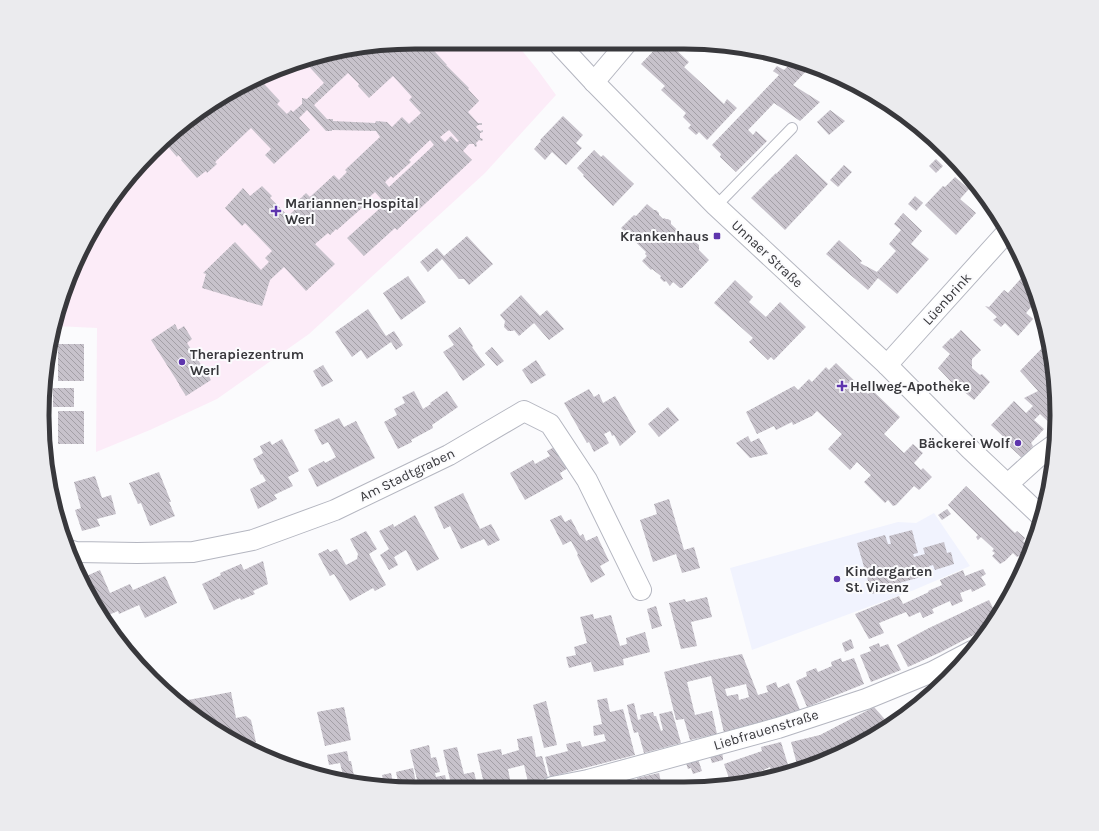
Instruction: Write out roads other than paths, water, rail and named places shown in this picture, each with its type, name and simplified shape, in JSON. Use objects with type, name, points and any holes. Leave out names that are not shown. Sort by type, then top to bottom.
[{"type":"street","name":"Unnaer Straße","points":[[563,49],[716,206],[887,365],[982,460],[1037,512]]},
{"type":"street","points":[[594,82],[622,49]]},
{"type":"street","name":"Lüenbrink","points":[[887,365],[1003,236]]},
{"type":"street","name":"Am Stadtgraben","points":[[75,552],[193,552],[253,540],[335,510],[449,455],[524,411],[550,424],[587,480],[641,590]]},
{"type":"street","points":[[1008,484],[1048,449]]},
{"type":"street","name":"Liebfrauenstraße","points":[[598,782],[778,728],[866,699],[932,672],[957,659]]},
{"type":"lane","points":[[716,206],[792,128]]},
{"type":"place","name":"Mariannen-Hospital Werl","points":[[276,211]]},
{"type":"place","name":"Krankenhaus","points":[[717,236]]},
{"type":"place","name":"Therapiezentrum Werl","points":[[182,362]]},
{"type":"place","name":"Hellweg-Apotheke","points":[[842,386]]},
{"type":"place","name":"Bäckerei Wolf","points":[[1018,443]]},
{"type":"place","name":"Kindergarten St. Vizenz","points":[[837,579]]}]
